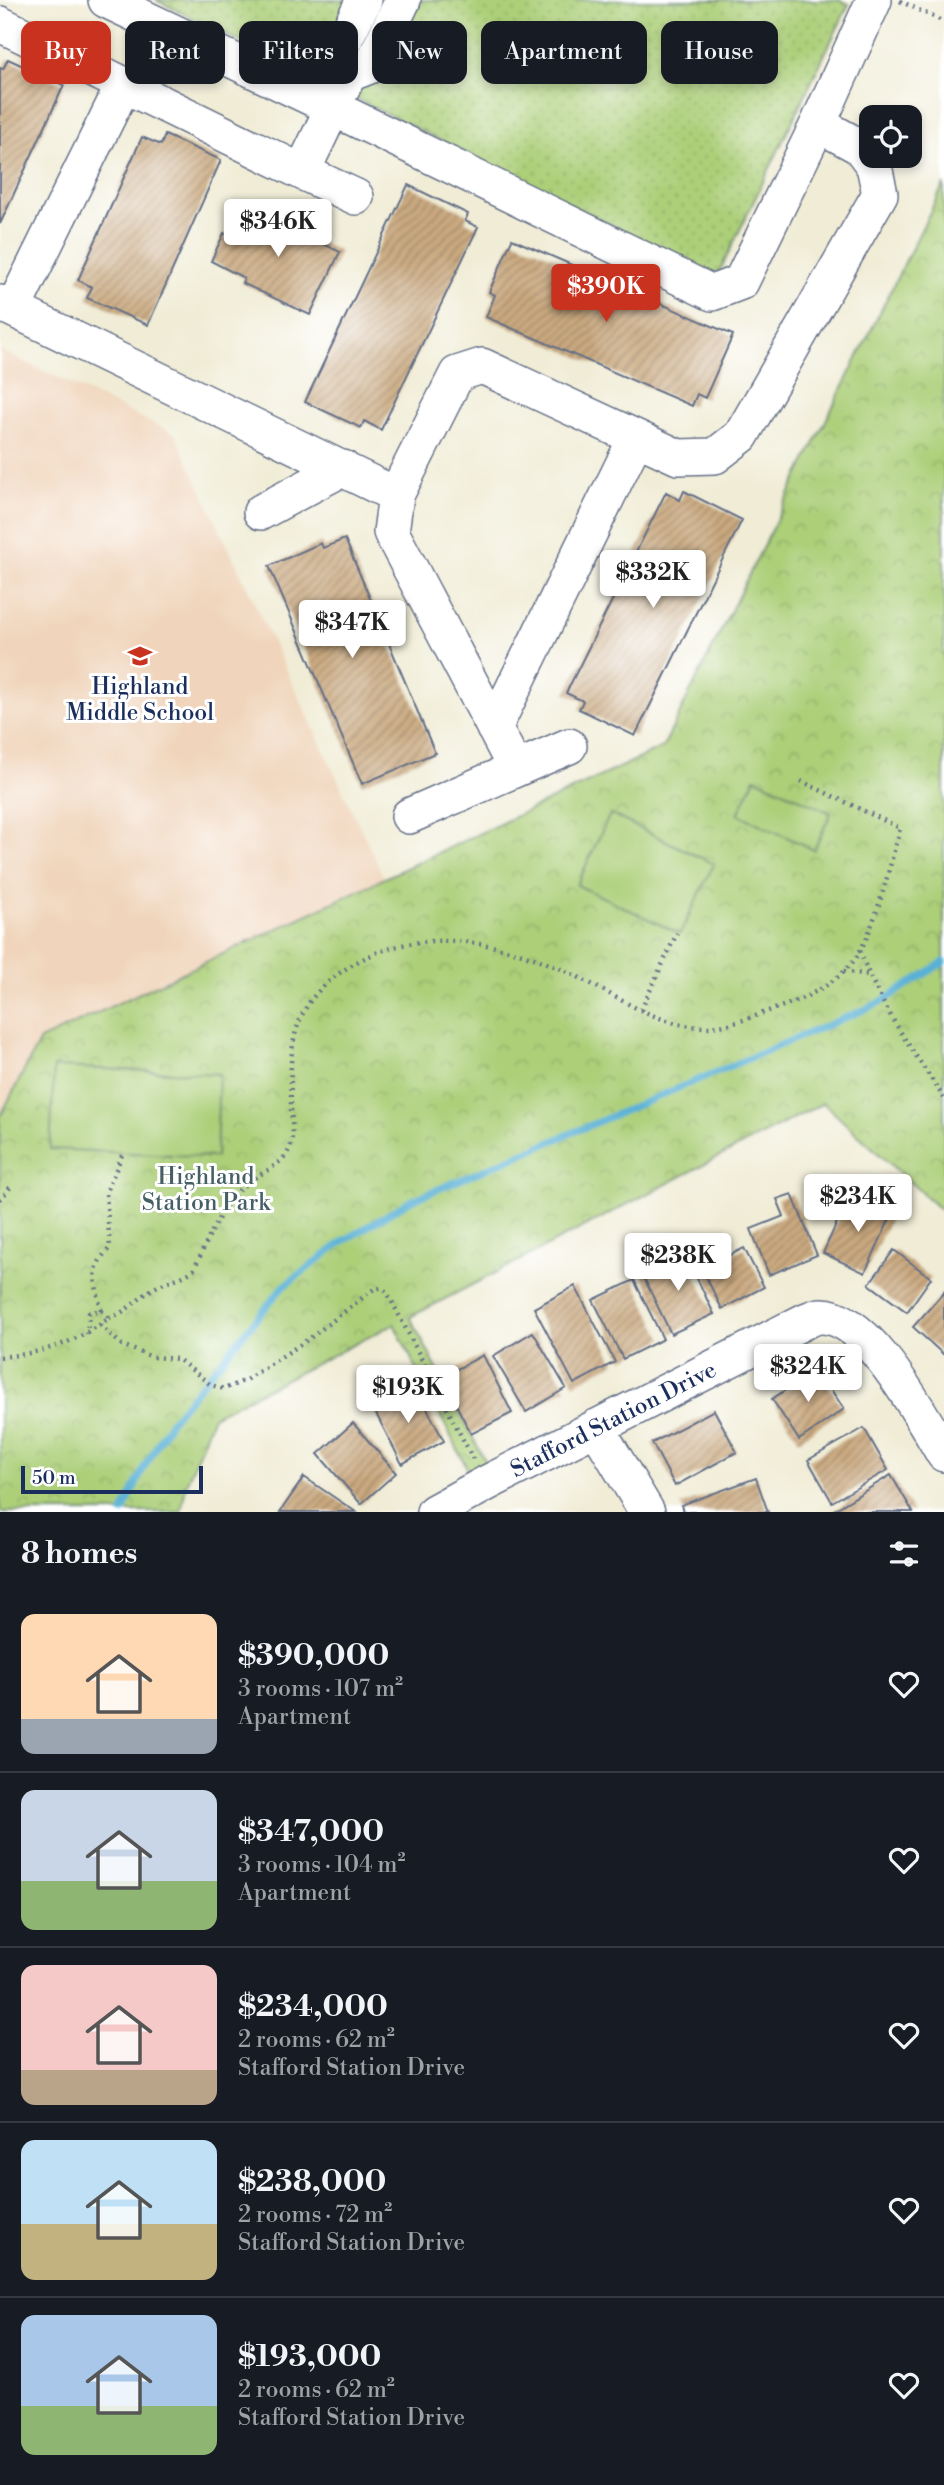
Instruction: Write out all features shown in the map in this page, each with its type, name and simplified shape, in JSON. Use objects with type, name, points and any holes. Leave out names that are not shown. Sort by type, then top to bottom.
[{"type":"street","points":[[106,0],[712,293],[741,282],[818,124],[874,0]]},
{"type":"street","points":[[354,21],[364,0]]},
{"type":"street","points":[[358,71],[372,65],[403,0]]},
{"type":"street","points":[[0,24],[356,197]]},
{"type":"street","points":[[302,172],[345,84]]},
{"type":"street","points":[[123,86],[6,306],[396,495]]},
{"type":"street","points":[[516,769],[391,532],[396,495],[457,374],[481,366],[678,457],[715,456],[741,436],[880,194],[874,166],[860,147],[818,124]]},
{"type":"street","points":[[494,727],[636,438]]},
{"type":"street","points":[[261,512],[342,468]]},
{"type":"street","points":[[408,817],[569,746]]},
{"type":"street","name":"Stafford Station Drive","points":[[434,1512],[596,1427],[805,1321],[820,1316],[848,1325],[877,1351],[893,1371],[944,1454]]},
{"type":"street","points":[[596,1427],[647,1512]]},
{"type":"path","points":[[898,0],[944,22]]},
{"type":"path","points":[[0,1357],[49,1350],[87,1334],[109,1318],[122,1314],[151,1289],[174,1278],[188,1275],[194,1269],[226,1203],[244,1185],[283,1159],[289,1151],[292,1141],[290,1076],[297,1024],[304,1007],[344,970],[382,951],[406,944],[457,940],[501,947],[544,961],[641,1010],[671,1022],[706,1027],[758,1015],[811,994],[844,971],[860,950],[889,870],[900,828],[801,781]]},
{"type":"path","points":[[641,1010],[677,933]]},
{"type":"path","points":[[860,950],[869,976],[912,1050],[944,1098]]},
{"type":"path","points":[[844,971],[869,976]]},
{"type":"path","points":[[109,1318],[101,1310],[95,1272],[97,1263],[110,1248],[106,1193],[122,1161],[123,1153]]},
{"type":"path","points":[[0,1200],[12,1185]]},
{"type":"path","points":[[100,1325],[122,1345],[152,1357],[178,1359],[211,1385],[224,1389],[239,1384],[289,1352],[374,1289],[381,1288],[387,1292],[487,1483]]},
{"type":"path","points":[[87,1334],[89,1313],[101,1310]]},
{"type":"shaded area","name":"Highland Middle School","points":[[0,350],[175,434],[384,878],[40,1040],[0,1117]]},
{"type":"green space","points":[[156,0],[840,0],[849,4],[717,277],[326,84],[358,84],[358,21],[239,21],[239,41],[225,34],[225,21],[199,21]]},
{"type":"green space","name":"Highland Station Park","points":[[944,184],[944,1213],[823,1103],[410,1317],[487,1465],[470,1474],[394,1324],[213,1416],[186,1485],[181,1512],[0,1512],[0,1117],[40,1040],[663,747]]},
{"type":"green space","points":[[755,778],[831,813],[814,850],[738,814]]},
{"type":"green space","points":[[610,814],[714,864],[680,934],[577,885]]},
{"type":"green space","points":[[54,1067],[219,1074],[216,1157],[50,1149]]},
{"type":"building","points":[[8,59],[21,65],[21,84],[64,85],[0,224],[0,68],[3,69]]},
{"type":"building","points":[[165,135],[221,160],[148,325],[87,298],[92,287],[78,280],[142,137],[161,145]]},
{"type":"building","points":[[408,185],[468,214],[465,221],[478,227],[381,430],[364,421],[361,428],[305,402]]},
{"type":"building","points":[[247,206],[290,226],[294,217],[311,225],[306,235],[340,252],[310,315],[242,283],[244,278],[211,261],[224,233],[232,237]]},
{"type":"building","points":[[512,239],[733,335],[705,398],[697,394],[692,406],[486,317],[495,295],[489,292]]},
{"type":"building","points":[[684,491],[742,520],[635,736],[579,709],[583,701],[566,693],[666,492],[680,500]]},
{"type":"building","points":[[345,539],[435,753],[362,784],[269,566],[321,543],[323,548]]},
{"type":"building","points":[[792,1194],[817,1255],[769,1275],[751,1229],[784,1216],[777,1199]]},
{"type":"building","points":[[850,1194],[892,1214],[865,1273],[823,1253]]},
{"type":"building","points":[[744,1248],[764,1287],[722,1309],[702,1269]]},
{"type":"building","points":[[894,1250],[931,1278],[907,1312],[869,1284]]},
{"type":"building","points":[[684,1251],[714,1314],[671,1334],[641,1272]]},
{"type":"building","points":[[634,1280],[663,1339],[623,1359],[593,1300]]},
{"type":"building","points":[[575,1286],[615,1362],[574,1384],[534,1308]]},
{"type":"building","points":[[944,1292],[944,1355],[913,1327]]},
{"type":"building","points":[[533,1332],[566,1388],[526,1412],[493,1356]]},
{"type":"building","points":[[483,1355],[512,1413],[471,1434],[442,1377]]},
{"type":"building","points":[[817,1369],[844,1409],[799,1440],[772,1399]]},
{"type":"building","points":[[415,1386],[444,1441],[402,1464],[373,1408]]},
{"type":"building","points":[[714,1410],[737,1452],[675,1486],[652,1443]]},
{"type":"building","points":[[353,1423],[396,1473],[361,1504],[318,1454]]},
{"type":"building","points":[[864,1428],[888,1470],[832,1502],[808,1460]]},
{"type":"building","points":[[891,1475],[913,1512],[831,1512]]},
{"type":"building","points":[[304,1477],[356,1512],[280,1512]]},
{"type":"building","points":[[756,1478],[768,1512],[683,1512],[681,1505]]},
{"type":"waterway","points":[[123,1512],[170,1422],[283,1287],[342,1242],[410,1201],[866,1009],[944,962]]},
{"type":"place","name":"Highland Middle School","points":[[140,656]]}]
